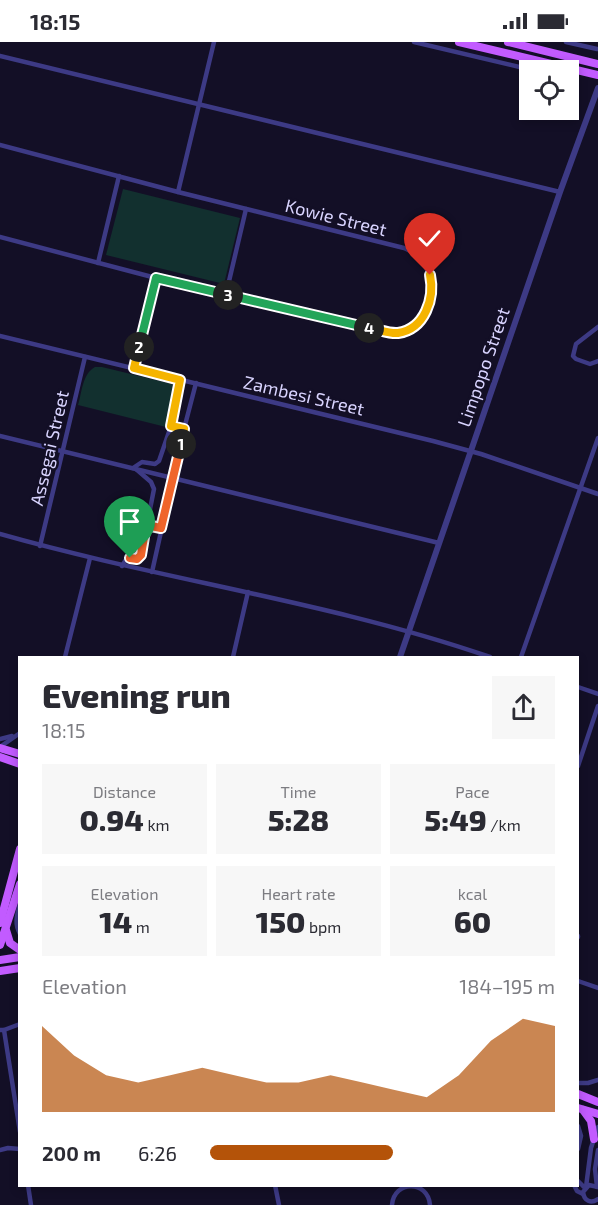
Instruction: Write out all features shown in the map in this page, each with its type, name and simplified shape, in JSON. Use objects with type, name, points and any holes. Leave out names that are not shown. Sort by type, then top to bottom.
[{"type":"main road","points":[[508,42],[598,64]]},
{"type":"main road","points":[[465,43],[598,75]]},
{"type":"main road","points":[[18,752],[0,747],[0,756],[18,763]]},
{"type":"main road","points":[[0,945],[18,858]]},
{"type":"main road","points":[[18,889],[3,924],[10,943],[18,949]]},
{"type":"main road","points":[[0,960],[18,957]]},
{"type":"main road","points":[[0,971],[18,968]]},
{"type":"main road","points":[[579,1094],[594,1098],[598,1102]]},
{"type":"main road","points":[[580,1109],[598,1114]]},
{"type":"main road","points":[[580,1109],[591,1121],[594,1139]]},
{"type":"street","points":[[178,192],[214,42]]},
{"type":"street","points":[[414,42],[519,67]]},
{"type":"street","points":[[566,42],[597,49]]},
{"type":"street","points":[[465,43],[465,54]]},
{"type":"street","points":[[0,56],[560,192]]},
{"type":"street","name":"Limpopo Street","points":[[399,656],[598,88]]},
{"type":"street","name":"Kowie Street","points":[[0,145],[407,249],[420,257],[427,265],[432,287],[430,300],[423,317],[416,324],[394,333],[156,278],[0,237]]},
{"type":"street","points":[[98,263],[119,176]]},
{"type":"street","points":[[226,294],[246,209]]},
{"type":"street","points":[[134,368],[156,278]]},
{"type":"street","points":[[597,362],[590,364],[574,358],[576,344],[598,327]]},
{"type":"street","name":"Zambesi Street","points":[[0,336],[470,451],[598,494]]},
{"type":"street","name":"Assegai Street","points":[[40,546],[86,357]]},
{"type":"street","points":[[134,468],[142,462],[154,464],[158,462],[171,426],[180,380]]},
{"type":"street","points":[[152,572],[196,383]]},
{"type":"street","points":[[171,426],[184,429]]},
{"type":"street","points":[[0,436],[439,543]]},
{"type":"street","points":[[521,656],[598,438]]},
{"type":"street","points":[[122,566],[126,559],[137,559],[141,555],[154,487],[134,468]]},
{"type":"street","points":[[146,525],[161,528]]},
{"type":"street","points":[[0,534],[122,566],[248,592],[408,631],[487,656]]},
{"type":"street","points":[[65,656],[90,558]]},
{"type":"street","points":[[233,656],[248,592]]},
{"type":"street","points":[[579,687],[598,694]]},
{"type":"street","points":[[579,763],[598,706]]},
{"type":"street","points":[[0,739],[18,733]]},
{"type":"street","points":[[0,747],[18,734]]},
{"type":"street","points":[[18,914],[16,925],[18,930]]},
{"type":"street","points":[[579,981],[598,988]]},
{"type":"street","points":[[18,1025],[2,1030],[18,1121]]},
{"type":"street","points":[[579,1083],[598,1080]]},
{"type":"street","points":[[585,1190],[598,1127]]},
{"type":"street","points":[[579,1129],[581,1136],[579,1145]]},
{"type":"street","points":[[0,1150],[18,1149]]},
{"type":"street","points":[[575,1187],[579,1192],[591,1185],[598,1187],[595,1169],[598,1150]]},
{"type":"street","points":[[579,1182],[590,1203],[598,1199]]},
{"type":"street","points":[[28,1187],[31,1205]]},
{"type":"street","points":[[275,1187],[279,1205]]},
{"type":"street","points":[[392,1205],[394,1195],[406,1187]]},
{"type":"street","points":[[417,1187],[423,1189],[430,1199],[430,1205]]},
{"type":"green space","points":[[123,189],[240,218],[224,284],[106,255]]},
{"type":"green space","points":[[95,367],[172,384],[176,390],[166,427],[78,405],[87,374]]},
{"type":"route","points":[[130,558],[137,559],[141,555],[146,525],[161,528],[184,429],[171,426],[180,380],[134,368],[156,278],[397,333],[416,324],[423,317],[432,294],[430,275]]}]
